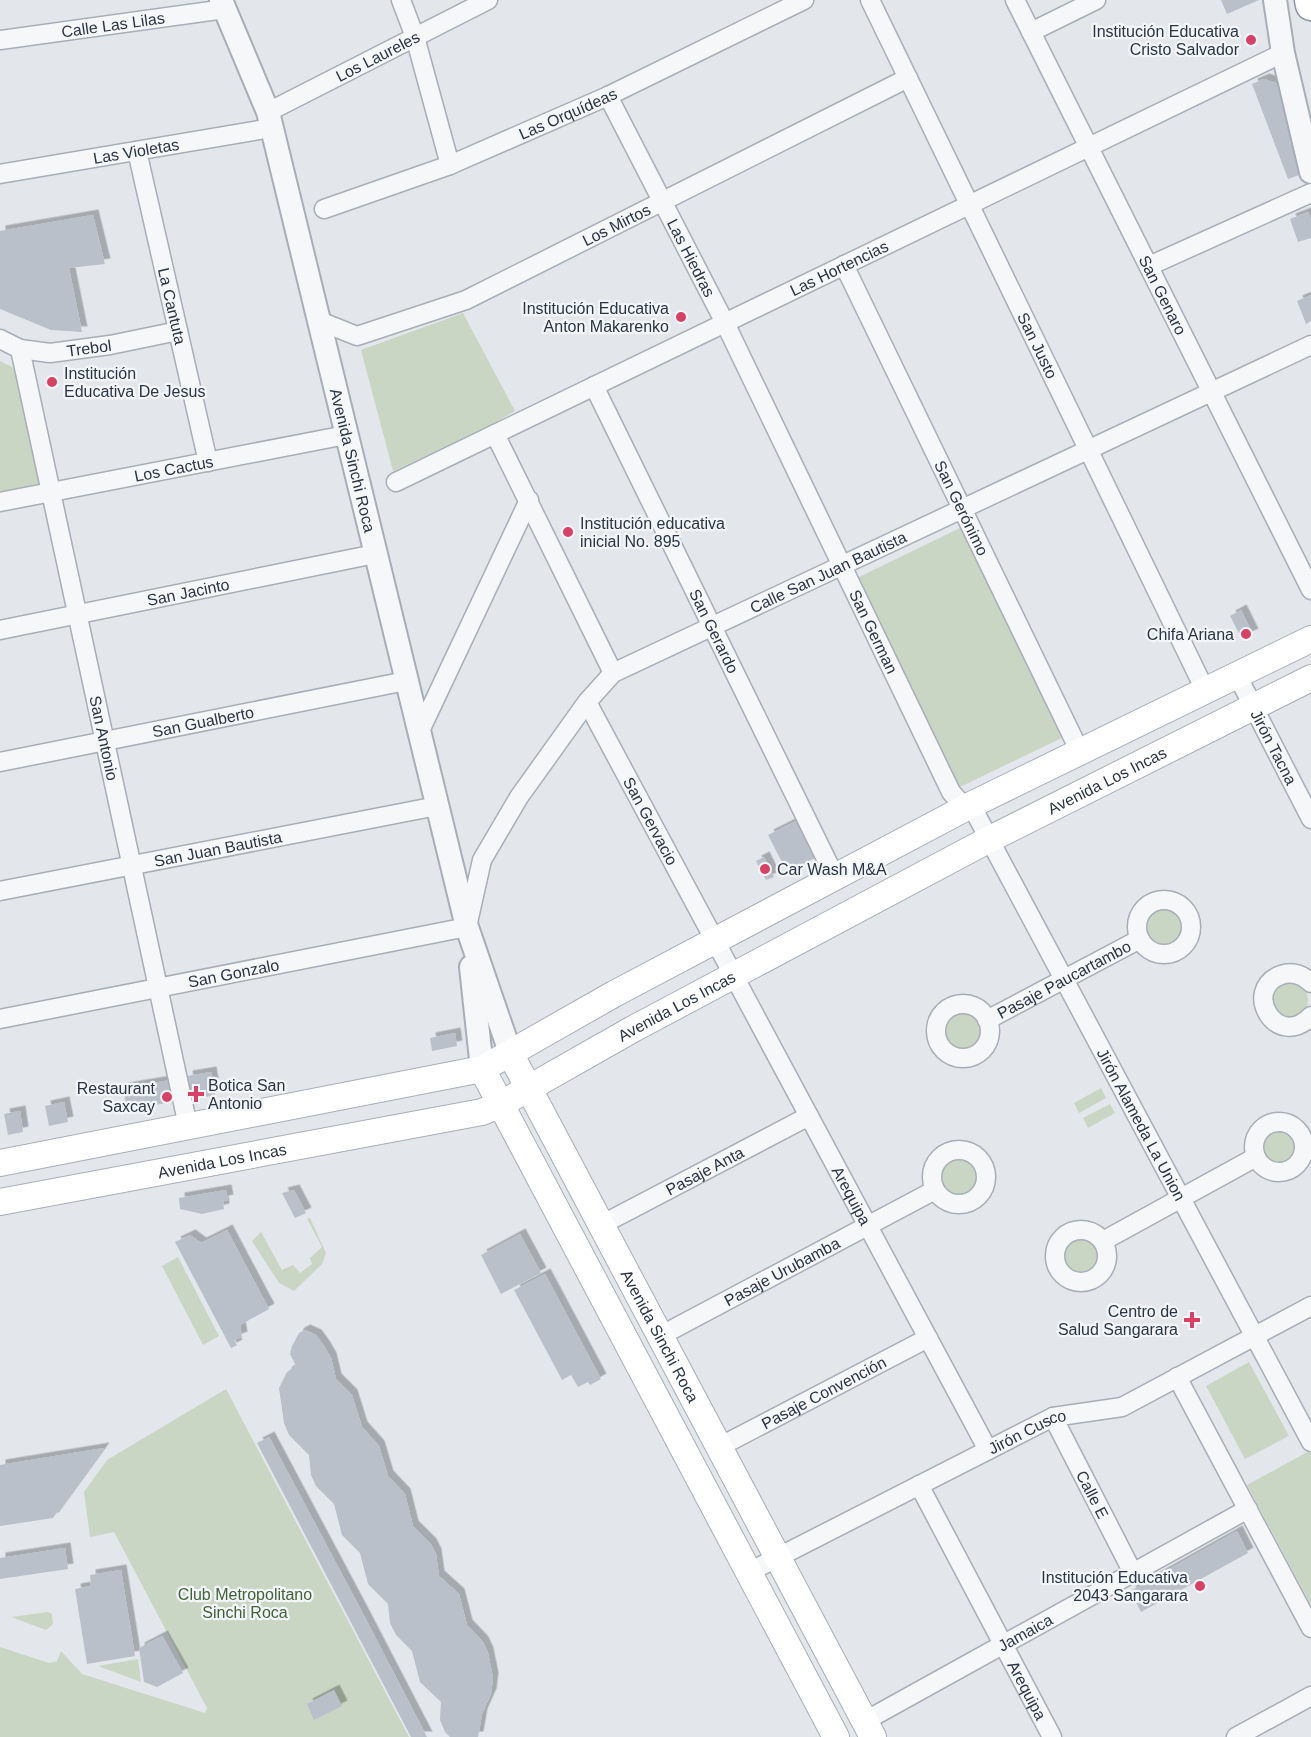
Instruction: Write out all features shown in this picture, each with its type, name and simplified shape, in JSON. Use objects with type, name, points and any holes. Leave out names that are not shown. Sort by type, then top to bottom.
[{"type":"highway","points":[[1310,0],[1311,5]]},
{"type":"main road","points":[[0,1163],[482,1069],[614,994],[968,807],[1311,639]]},
{"type":"main road","name":"Avenida Los Incas","points":[[1,1194],[459,1117],[501,1104],[633,1029],[988,840],[1311,678]]},
{"type":"main road","name":"Avenida Sinchi Roca","points":[[511,1054],[869,1729]]},
{"type":"main road","name":"Avenida Sinchi Roca","points":[[482,1069],[836,1737]]},
{"type":"street","points":[[401,0],[416,37],[450,165]]},
{"type":"street","name":"Los Laureles","points":[[269,120],[416,37],[488,0]]},
{"type":"street","name":"Las Orquídeas","points":[[324,209],[450,165],[608,96],[804,0]]},
{"type":"street","name":"San Justo","points":[[870,0],[1205,690]]},
{"type":"street","name":"San Genaro","points":[[1015,0],[1311,591]]},
{"type":"street","points":[[1031,32],[1096,0]]},
{"type":"street","points":[[1275,0],[1283,53],[1311,172]]},
{"type":"street","name":"Calle Las Lilas","points":[[0,40],[223,4]]},
{"type":"street","name":"Avenida Sinchi Roca","points":[[223,4],[269,120],[467,927],[511,1054]]},
{"type":"street","name":"Las Hortencias","points":[[396,482],[1283,53]]},
{"type":"street","name":"Los Mirtos","points":[[317,320],[357,336],[466,300],[908,78]]},
{"type":"street","name":"Las Hiedras","points":[[608,96],[724,323]]},
{"type":"street","name":"Las Violetas","points":[[0,174],[136,151],[269,120]]},
{"type":"street","name":"La Cantuta","points":[[136,151],[208,462]]},
{"type":"street","points":[[1149,267],[1311,193]]},
{"type":"street","name":"San Gerónimo","points":[[844,265],[1080,752]]},
{"type":"street","name":"San German","points":[[724,323],[951,792],[968,807]]},
{"type":"street","name":"Trebol","points":[[0,339],[20,349],[50,353],[110,345],[178,331]]},
{"type":"street","name":"Calle San Juan Bautista","points":[[467,927],[482,860],[519,797],[587,702],[613,673],[1311,345]]},
{"type":"street","name":"San Antonio","points":[[20,349],[53,492],[188,1126]]},
{"type":"street","name":"San Gerardo","points":[[594,386],[835,877]]},
{"type":"street","points":[[495,434],[613,673]]},
{"type":"street","name":"Los Cactus","points":[[0,502],[346,435]]},
{"type":"street","points":[[419,733],[529,500]]},
{"type":"street","name":"San Jacinto","points":[[0,630],[375,554]]},
{"type":"street","name":"Jirón Tacna","points":[[1237,675],[1311,819]]},
{"type":"street","name":"San Gualberto","points":[[0,762],[406,681]]},
{"type":"street","name":"San Gervacio","points":[[587,702],[715,941]]},
{"type":"street","name":"San Juan Bautista","points":[[0,891],[437,806]]},
{"type":"street","name":"Jirón Alameda La Union","points":[[968,807],[988,840],[1311,1442]]},
{"type":"street","name":"Avenida Sinchi Roca","points":[[467,927],[482,1069]]},
{"type":"street","name":"San Gonzalo","points":[[0,1019],[467,927]]},
{"type":"street","name":"Pasaje Paucartambo","points":[[987,1020],[1140,939]]},
{"type":"street","name":"Arequipa","points":[[715,941],[988,1450]]},
{"type":"street","points":[[1311,983],[1304,977],[1287,973],[1271,981],[1263,997],[1267,1014],[1280,1025],[1297,1026],[1311,1016]]},
{"type":"street","name":"Pasaje Anta","points":[[601,1225],[809,1116]]},
{"type":"street","points":[[1103,1241],[1256,1157]]},
{"type":"street","name":"Pasaje Urubamba","points":[[660,1336],[935,1190]]},
{"type":"street","name":"Jirón Cusco","points":[[749,1572],[1053,1417],[1122,1407],[1311,1306]]},
{"type":"street","name":"Pasaje Convención","points":[[719,1447],[928,1338]]},
{"type":"street","points":[[1178,1377],[1311,1628]]},
{"type":"street","name":"Calle E","points":[[1053,1417],[1133,1573]]},
{"type":"street","name":"Arequipa","points":[[920,1485],[1052,1737]]},
{"type":"street","name":"Jamaica","points":[[869,1729],[1003,1644],[1248,1509]]},
{"type":"street","points":[[1236,1737],[1311,1696]]},
{"type":"green space","points":[[463,313],[515,411],[484,429],[393,471],[361,350]]},
{"type":"green space","points":[[0,361],[14,368],[40,484],[0,492]]},
{"type":"green space","points":[[964,526],[1066,736],[958,788],[857,578]]},
{"type":"green space","points":[[1164,905],[1172,906],[1179,911],[1184,918],[1184,934],[1179,941],[1172,946],[1164,947],[1156,946],[1149,941],[1144,934],[1143,926],[1144,918],[1149,911],[1156,906]]},
{"type":"green space","points":[[1289,981],[1296,982],[1302,987],[1307,993],[1307,1007],[1302,1013],[1296,1018],[1289,1019],[1282,1018],[1276,1013],[1271,1007],[1270,1000],[1271,993],[1276,987],[1282,982]]},
{"type":"green space","points":[[962,1010],[977,1016],[983,1031],[977,1046],[962,1052],[947,1046],[941,1031],[947,1016]]},
{"type":"green space","points":[[1101,1088],[1106,1098],[1079,1113],[1074,1103]]},
{"type":"green space","points":[[1110,1104],[1115,1113],[1088,1128],[1083,1118]]},
{"type":"green space","points":[[1279,1127],[1293,1132],[1298,1146],[1293,1160],[1279,1165],[1265,1160],[1260,1146],[1265,1132]]},
{"type":"green space","points":[[959,1155],[968,1156],[975,1161],[980,1168],[980,1186],[975,1193],[968,1198],[959,1199],[950,1198],[943,1193],[938,1186],[937,1177],[938,1168],[943,1161],[950,1156]]},
{"type":"green space","points":[[310,1218],[326,1253],[322,1264],[294,1291],[279,1283],[252,1241],[261,1232],[282,1270],[293,1265],[300,1273],[312,1264],[310,1258],[322,1247],[307,1219]]},
{"type":"green space","points":[[1080,1234],[1095,1240],[1101,1255],[1095,1270],[1080,1276],[1065,1270],[1059,1255],[1065,1240]]},
{"type":"green space","points":[[178,1257],[219,1336],[203,1345],[162,1266]]},
{"type":"green space","points":[[1249,1362],[1289,1436],[1245,1459],[1206,1386]]},
{"type":"green space","name":"Club Metropolitano Sinchi Roca","points":[[226,1389],[409,1737],[0,1737],[0,1647],[49,1663],[57,1661],[61,1651],[82,1674],[205,1713],[207,1708],[114,1532],[90,1537],[84,1492],[107,1460]]},
{"type":"green space","points":[[1311,1450],[1311,1605],[1247,1485]]},
{"type":"green space","points":[[48,1612],[52,1614],[53,1624],[46,1630],[11,1617]]},
{"type":"green space","points":[[138,1659],[141,1682],[98,1666]]},
{"type":"building","points":[[1221,0],[1259,0],[1227,14]]},
{"type":"building","points":[[1264,79],[1276,83],[1304,168],[1299,175],[1288,179],[1252,84]]},
{"type":"building","points":[[1308,212],[1311,221],[1311,238],[1298,242],[1290,219]]},
{"type":"building","points":[[93,215],[105,264],[69,268],[82,332],[51,330],[0,309],[0,231]]},
{"type":"building","points":[[1311,295],[1311,321],[1306,324],[1297,301]]},
{"type":"building","points":[[1241,610],[1253,634],[1242,639],[1230,616]]},
{"type":"building","points":[[796,821],[815,858],[787,872],[768,835]]},
{"type":"building","name":"Car Wash M&A","points":[[764,857],[774,877],[766,880],[756,861]]},
{"type":"building","points":[[455,1033],[457,1046],[432,1051],[430,1038]]},
{"type":"building","points":[[211,1072],[215,1095],[195,1099],[190,1094],[187,1076]]},
{"type":"building","points":[[171,1080],[173,1092],[166,1103],[127,1110],[123,1088]]},
{"type":"building","points":[[64,1102],[68,1122],[49,1126],[45,1106]]},
{"type":"building","points":[[20,1111],[23,1132],[8,1135],[4,1114]]},
{"type":"building","points":[[226,1190],[228,1200],[223,1201],[224,1209],[202,1214],[180,1209],[179,1198]]},
{"type":"building","points":[[294,1190],[306,1213],[295,1218],[282,1193]]},
{"type":"building","points":[[227,1230],[269,1309],[240,1325],[242,1337],[234,1340],[237,1345],[231,1348],[175,1242],[190,1235],[201,1243]]},
{"type":"building","points":[[520,1234],[541,1273],[501,1294],[481,1255]]},
{"type":"building","points":[[545,1274],[601,1379],[590,1385],[588,1382],[578,1387],[571,1375],[562,1380],[514,1290]]},
{"type":"building","points":[[305,1330],[316,1335],[324,1346],[331,1358],[336,1379],[352,1395],[362,1427],[379,1446],[388,1476],[405,1494],[413,1526],[431,1544],[436,1554],[439,1576],[459,1594],[467,1625],[483,1642],[488,1653],[493,1678],[491,1694],[482,1714],[478,1737],[450,1737],[445,1732],[440,1720],[441,1702],[420,1682],[412,1651],[396,1635],[390,1623],[388,1604],[368,1584],[360,1553],[342,1535],[334,1504],[316,1486],[311,1475],[309,1455],[289,1435],[284,1423],[279,1388],[287,1372],[296,1366],[290,1354],[292,1346],[299,1333]]},
{"type":"building","points":[[269,1437],[427,1737],[411,1737],[257,1443]]},
{"type":"building","points":[[104,1448],[53,1518],[0,1526],[0,1465]]},
{"type":"building","points":[[1237,1531],[1248,1553],[1141,1612],[1130,1591]]},
{"type":"building","points":[[65,1548],[68,1569],[0,1579],[0,1558]]},
{"type":"building","points":[[121,1570],[135,1656],[87,1664],[75,1589],[91,1586],[90,1575]]},
{"type":"building","points":[[162,1636],[183,1673],[157,1687],[144,1682],[139,1648]]},
{"type":"building","points":[[334,1690],[342,1706],[314,1720],[307,1704]]},
{"type":"place","name":"Institución Educativa Cristo Salvador","points":[[1251,40]]},
{"type":"place","name":"Institución Educativa Anton Makarenko","points":[[681,317]]},
{"type":"place","name":"Institución Educativa De Jesus","points":[[52,382]]},
{"type":"place","name":"Institución educativa inicial No. 895","points":[[568,532]]},
{"type":"place","name":"Chifa Ariana","points":[[1246,634]]},
{"type":"place","name":"Car Wash M&A","points":[[765,869]]},
{"type":"place","name":"Botica San Antonio","points":[[196,1094]]},
{"type":"place","name":"Restaurant Saxcay","points":[[167,1097]]},
{"type":"place","name":"Centro de Salud Sangarara","points":[[1192,1320]]},
{"type":"place","name":"Institución Educativa 2043 Sangarara","points":[[1200,1586]]}]
